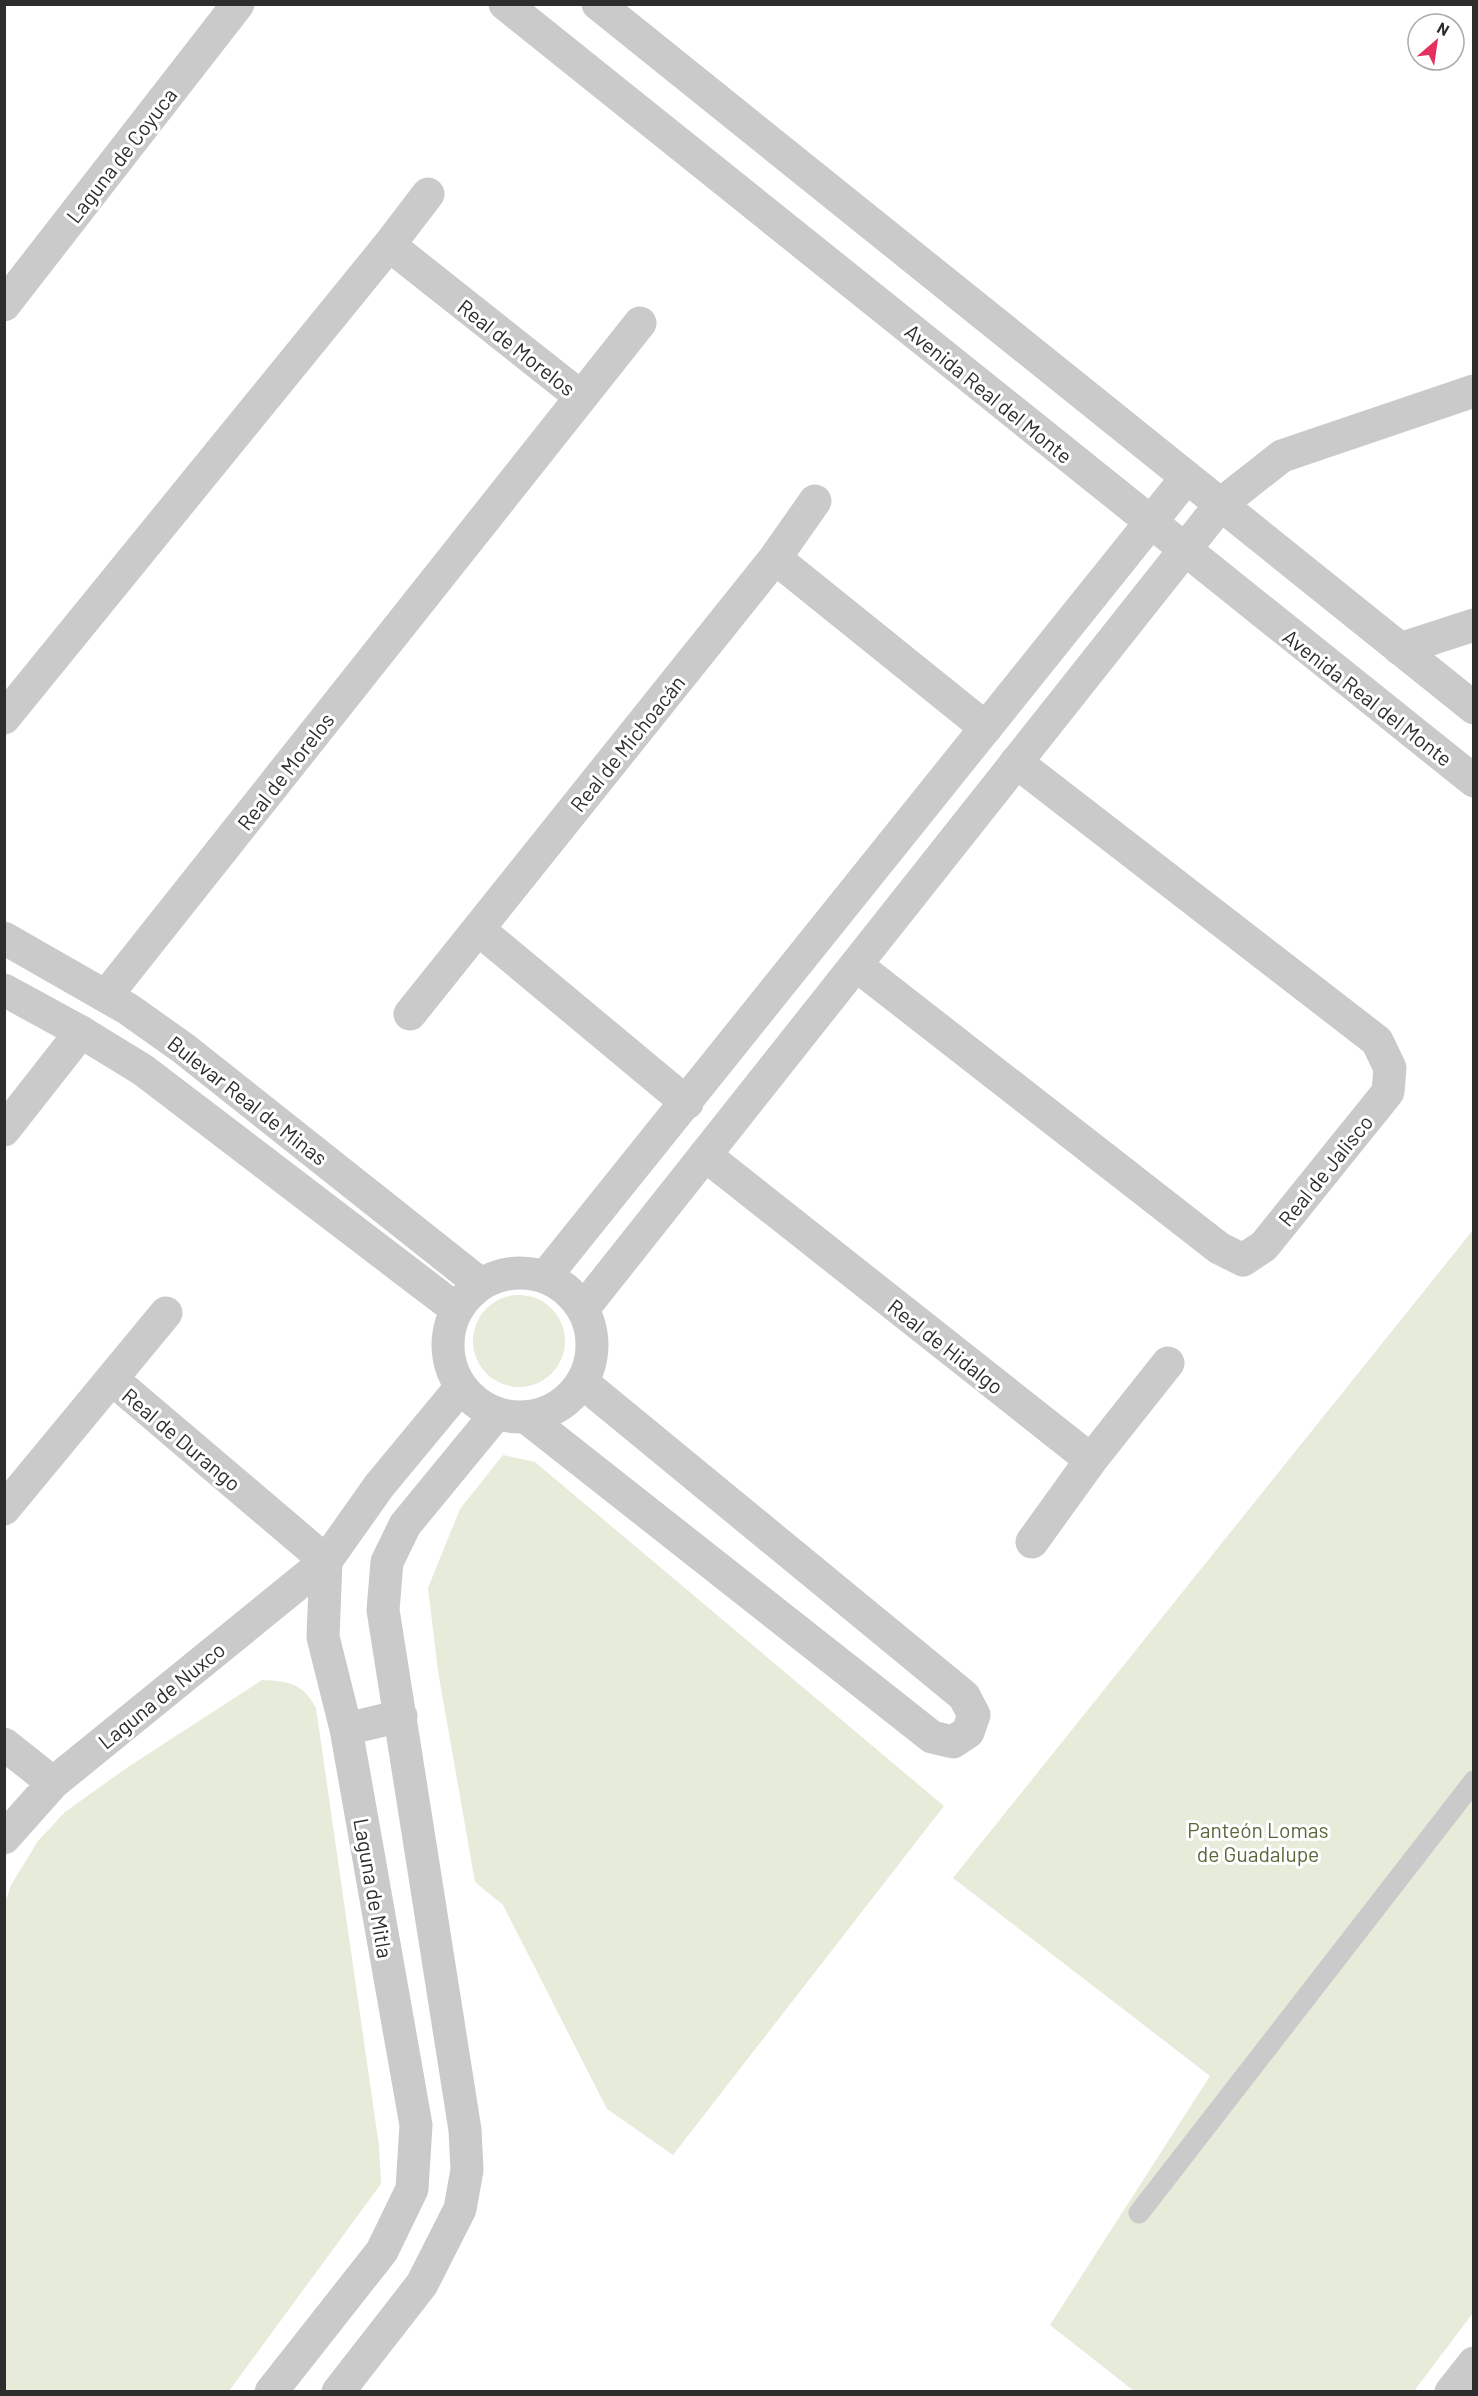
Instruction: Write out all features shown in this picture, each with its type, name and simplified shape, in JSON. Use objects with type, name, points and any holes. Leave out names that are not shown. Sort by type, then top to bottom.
[{"type":"street","name":"Laguna de Coyuca","points":[[4,305],[238,4]]},
{"type":"street","name":"Avenida Real del Monte","points":[[505,4],[1473,781]]},
{"type":"street","points":[[598,4],[1473,708]]},
{"type":"street","points":[[4,718],[428,194]]},
{"type":"street","name":"Real de Morelos","points":[[106,996],[581,397],[389,245]]},
{"type":"street","points":[[581,397],[640,323]]},
{"type":"street","points":[[583,1309],[1221,504],[1282,456],[1473,391]]},
{"type":"street","points":[[545,1277],[687,1103],[1187,477]]},
{"type":"street","name":"Real de Michoacán","points":[[410,1014],[775,558],[815,501]]},
{"type":"street","points":[[775,558],[986,728]]},
{"type":"street","points":[[1400,649],[1473,624]]},
{"type":"street","name":"Real de Jalisco","points":[[856,965],[1219,1248],[1243,1260],[1264,1246],[1388,1092],[1390,1068],[1377,1041],[1016,762]]},
{"type":"street","points":[[478,929],[687,1103]]},
{"type":"street","name":"Bulevar Real de Minas","points":[[4,938],[128,1009],[183,1048],[478,1282]]},
{"type":"street","name":"Bulevar Real de Minas","points":[[4,990],[81,1032],[143,1070],[456,1309]]},
{"type":"street","points":[[4,1130],[81,1032]]},
{"type":"street","name":"Real de Hidalgo","points":[[705,1155],[1091,1460]]},
{"type":"street","points":[[338,2391],[422,2284],[460,2210],[467,2170],[465,2130],[383,1610],[387,1562],[405,1525],[512,1415],[548,1412],[568,1400],[582,1382],[590,1365],[592,1346],[590,1327],[583,1309],[573,1295],[560,1285],[528,1272],[510,1273],[478,1282],[456,1309],[449,1328],[447,1348],[451,1369],[461,1387],[476,1403],[512,1415],[932,1737],[953,1742],[968,1732],[974,1715],[964,1696],[582,1382]]},
{"type":"street","points":[[112,1379],[166,1313]]},
{"type":"street","points":[[1032,1542],[1091,1460],[1168,1363]]},
{"type":"street","name":"Real de Durango","points":[[4,1509],[112,1379],[326,1561]]},
{"type":"street","points":[[326,1561],[379,1486],[461,1387]]},
{"type":"street","name":"Laguna de Mitla","points":[[271,2391],[382,2252],[412,2189],[416,2126],[346,1729],[323,1637],[326,1561]]},
{"type":"street","name":"Laguna de Nuxco","points":[[4,1838],[53,1783],[326,1561]]},
{"type":"street","points":[[346,1729],[401,1716]]},
{"type":"street","points":[[4,1744],[53,1783]]},
{"type":"street","points":[[382,2252],[422,2284]]},
{"type":"street","points":[[1451,2391],[1473,2362]]},
{"type":"lane","points":[[1139,2213],[1473,1781]]},
{"type":"green space","name":"Panteón Lomas de Guadalupe","points":[[1473,1230],[1473,2313],[1414,2391],[1134,2391],[1050,2325],[1210,2076],[953,1878]]},
{"type":"green space","points":[[519,1295],[537,1298],[552,1308],[562,1323],[565,1341],[562,1359],[552,1374],[537,1384],[519,1387],[501,1384],[486,1374],[476,1359],[473,1341],[476,1323],[486,1308],[501,1298]]},
{"type":"green space","points":[[503,1455],[535,1462],[944,1806],[673,2155],[607,2109],[503,1905],[475,1882],[438,1671],[428,1588],[460,1509]]},
{"type":"green space","points":[[262,1680],[280,1681],[300,1688],[316,1708],[379,2146],[381,2184],[229,2391],[5,2391],[4,1906],[11,1885],[38,1841],[65,1812],[128,1767]]}]
